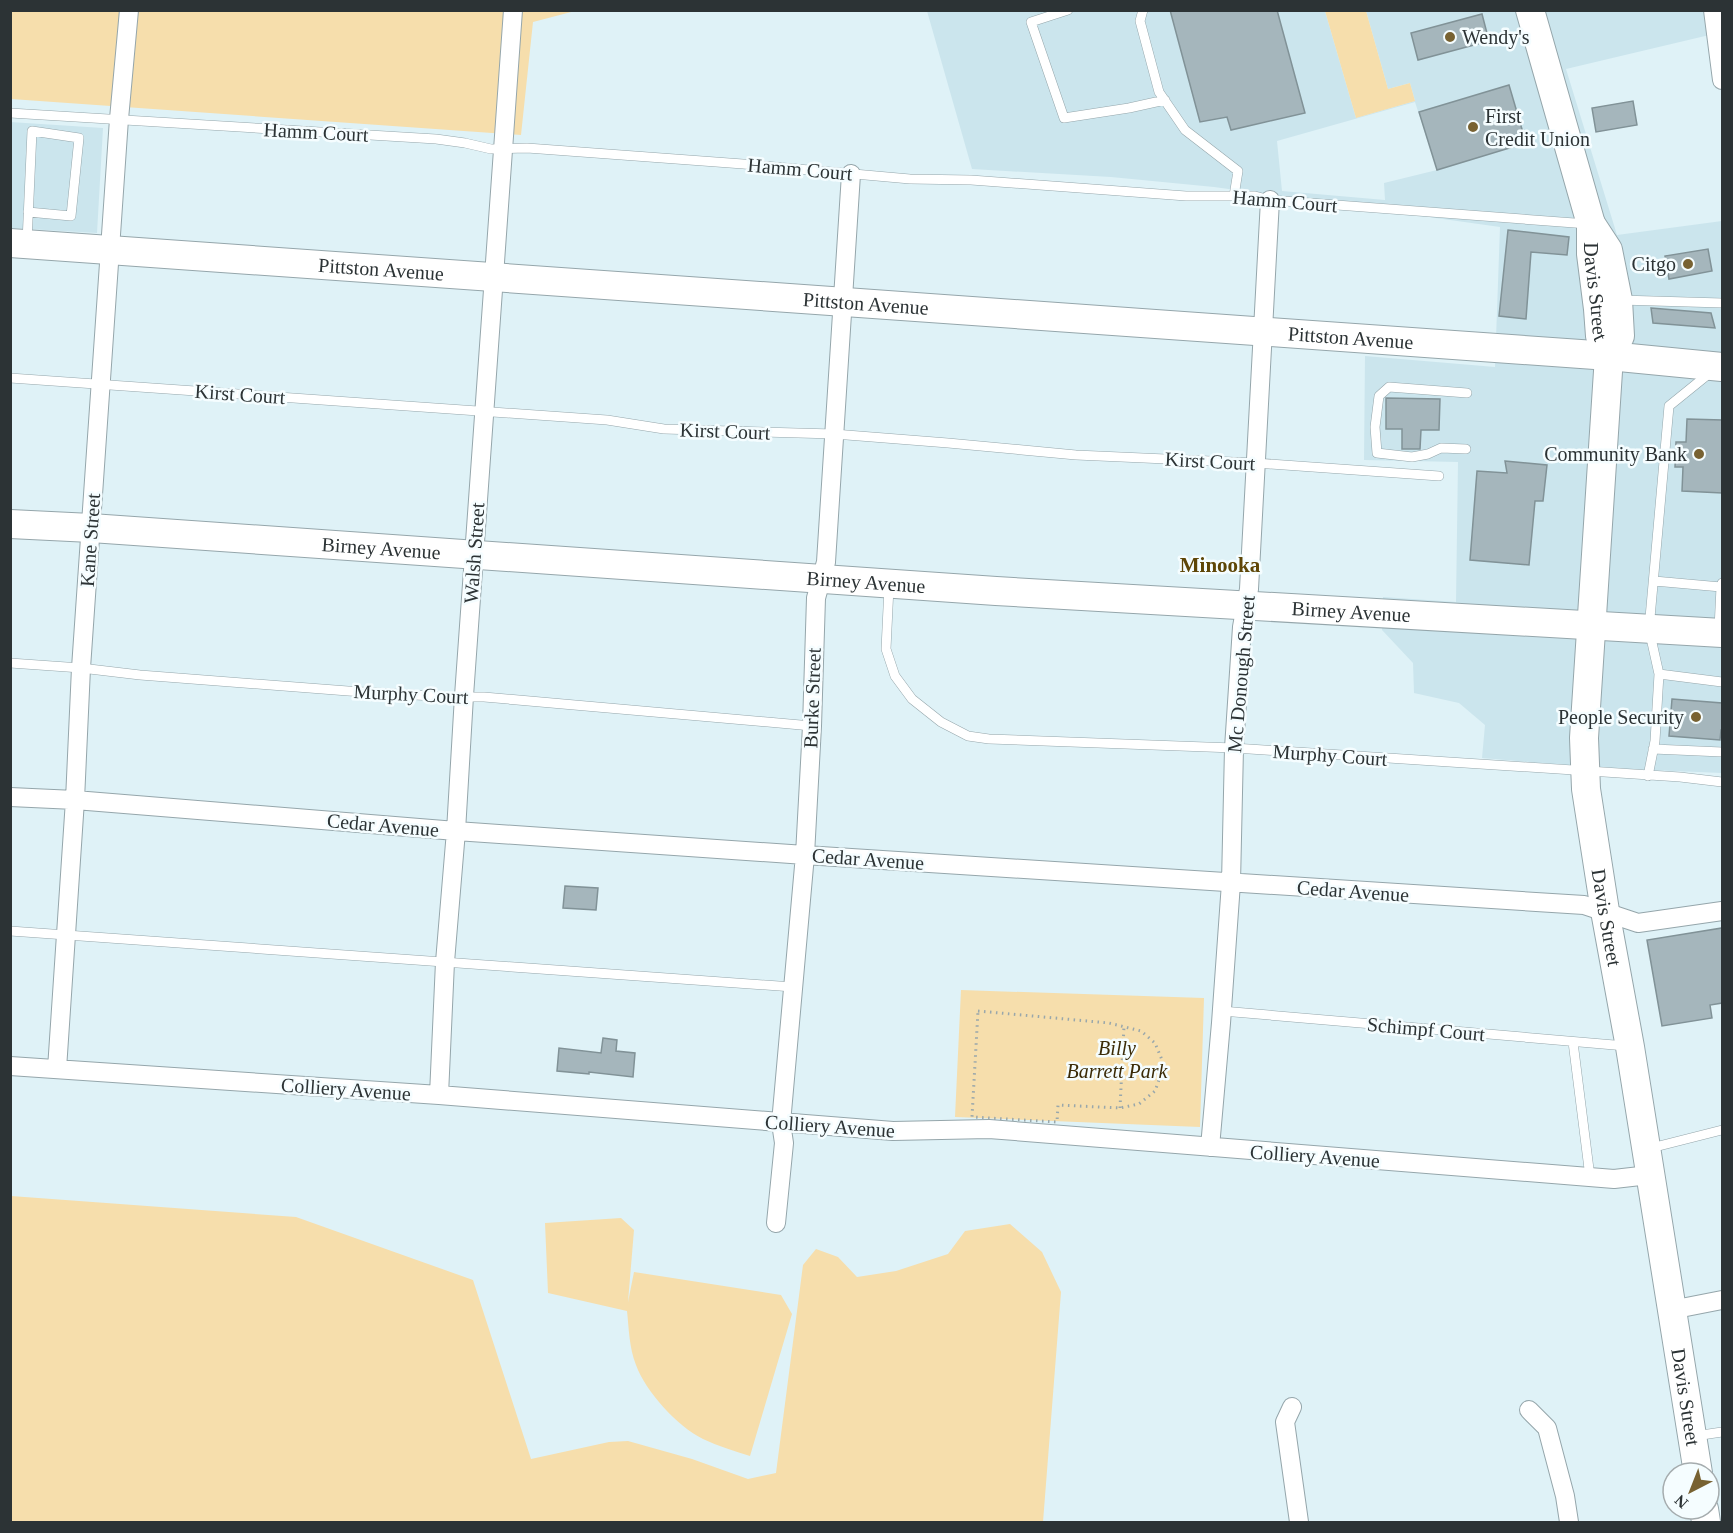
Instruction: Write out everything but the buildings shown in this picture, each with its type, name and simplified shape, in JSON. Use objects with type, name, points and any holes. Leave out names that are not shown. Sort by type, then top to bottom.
[{"type":"main road","name":"Davis Street","points":[[1530,10],[1591,224],[1591,254],[1600,336],[1609,356]]},
{"type":"main road","name":"Davis Street","points":[[1591,224],[1608,250],[1618,300],[1620,336],[1609,356],[1584,738],[1585,771],[1605,911],[1630,1047],[1696,1461]]},
{"type":"main road","name":"Pittston Avenue","points":[[19,244],[1609,356],[1720,366]]},
{"type":"main road","name":"Birney Avenue","points":[[10,524],[889,583],[1721,633]]},
{"type":"street","name":"Kane Street","points":[[57,1069],[67,936],[81,668],[129,10]]},
{"type":"street","name":"Walsh Street","points":[[438,1095],[445,962],[513,10]]},
{"type":"street","points":[[1713,10],[1722,80]]},
{"type":"street","name":"Burke Street","points":[[776,1223],[784,1143],[781,1123],[805,855],[816,598],[826,562],[851,174]]},
{"type":"street","name":"Mc Donough Street","points":[[1210,1148],[1231,883],[1234,748],[1242,627],[1249,589],[1270,200]]},
{"type":"street","name":"Cedar Avenue","points":[[10,797],[805,855],[1584,904],[1638,923],[1722,912]]},
{"type":"street","name":"Colliery Avenue","points":[[10,1066],[438,1095],[893,1131],[989,1129],[1071,1134],[1210,1148],[1614,1179],[1647,1162]]},
{"type":"street","points":[[1671,1310],[1722,1300]]},
{"type":"street","points":[[1292,1407],[1286,1422],[1299,1522]]},
{"type":"street","points":[[1529,1410],[1547,1428],[1569,1522]]},
{"type":"lane","points":[[1068,10],[1031,22],[1064,118],[1165,100]]},
{"type":"lane","points":[[1143,10],[1140,21],[1160,92],[1185,130],[1238,171],[1234,196]]},
{"type":"lane","name":"Hamm Court","points":[[10,113],[436,139],[491,149],[743,164],[910,179],[983,181],[1186,196],[1255,196],[1270,200],[1591,224]]},
{"type":"lane","points":[[19,244],[28,213],[32,131],[79,138],[71,216],[28,213]]},
{"type":"lane","points":[[1595,282],[1606,295],[1618,300],[1722,303]]},
{"type":"lane","points":[[1648,776],[1653,749],[1659,674],[1649,629],[1669,406],[1720,366]]},
{"type":"lane","name":"Kirst Court","points":[[10,378],[607,420],[664,429],[834,434],[948,442],[1076,455],[1256,462],[1439,476]]},
{"type":"lane","points":[[1466,449],[1442,448],[1412,457],[1377,453],[1375,427],[1378,396],[1389,387],[1467,393]]},
{"type":"lane","points":[[1654,581],[1722,585],[1721,633]]},
{"type":"lane","name":"Murphy Court","points":[[889,583],[886,649],[895,676],[912,699],[941,722],[968,736],[989,739],[1234,748],[1722,782]]},
{"type":"lane","name":"Murphy Court","points":[[10,663],[348,691],[464,696],[812,726]]},
{"type":"lane","points":[[1659,674],[1722,682]]},
{"type":"lane","points":[[1653,749],[1722,752]]},
{"type":"lane","points":[[10,931],[793,987]]},
{"type":"lane","name":"Schimpf Court","points":[[1222,1011],[1630,1047]]},
{"type":"lane","points":[[1573,1042],[1590,1177]]},
{"type":"lane","points":[[1647,1162],[1722,1130]]},
{"type":"lane","points":[[1692,1436],[1722,1432]]},
{"type":"path","points":[[978,1011],[1124,1026],[1141,1031],[1155,1043],[1162,1060],[1155,1091],[1139,1104],[1120,1108],[1058,1105],[1057,1122],[972,1117],[978,1011]]},
{"type":"path","points":[[1120,1108],[1124,1026]]},
{"type":"shaded area","points":[[927,11],[1325,11],[1356,118],[1415,101],[1410,83],[1388,89],[1366,11],[1722,11],[1722,32],[1566,69],[1617,235],[1722,221],[1722,773],[1601,768],[1482,758],[1485,725],[1459,703],[1414,693],[1413,663],[1382,630],[1383,597],[1456,602],[1458,462],[1364,460],[1365,356],[1495,367],[1500,227],[1214,187],[1111,177],[972,169]],"holes":[[[1415,102],[1437,170],[1384,183],[1385,200],[1282,191],[1277,141]]]},
{"type":"shaded area","points":[[10,122],[103,128],[97,233],[11,228]]},
{"type":"green space","points":[[10,11],[575,11],[533,22],[521,135],[11,99]]},
{"type":"green space","points":[[1325,11],[1366,11],[1388,89],[1410,83],[1415,101],[1356,118]]},
{"type":"green space","name":"Billy Barrett Park","points":[[961,990],[1204,998],[1200,1127],[955,1117]]},
{"type":"green space","points":[[11,1196],[296,1217],[473,1280],[531,1459],[609,1442],[628,1441],[692,1459],[748,1479],[776,1473],[803,1265],[816,1249],[838,1257],[857,1277],[896,1271],[948,1254],[965,1231],[1010,1224],[1042,1252],[1061,1292],[1043,1522],[11,1522]]},
{"type":"green space","points":[[621,1218],[634,1230],[628,1302],[634,1272],[781,1295],[792,1314],[750,1456],[720,1446],[693,1433],[673,1417],[655,1397],[636,1365],[627,1311],[548,1293],[545,1223]]},
{"type":"place","name":"Wendy's","points":[[1450,37]]},
{"type":"place","name":"First Credit Union","points":[[1473,127]]},
{"type":"place","name":"Citgo","points":[[1688,264]]},
{"type":"place","name":"Community Bank","points":[[1699,454]]},
{"type":"place","name":"People Security","points":[[1696,717]]},
{"type":"district","name":"Minooka","points":[[1220,565]]}]
